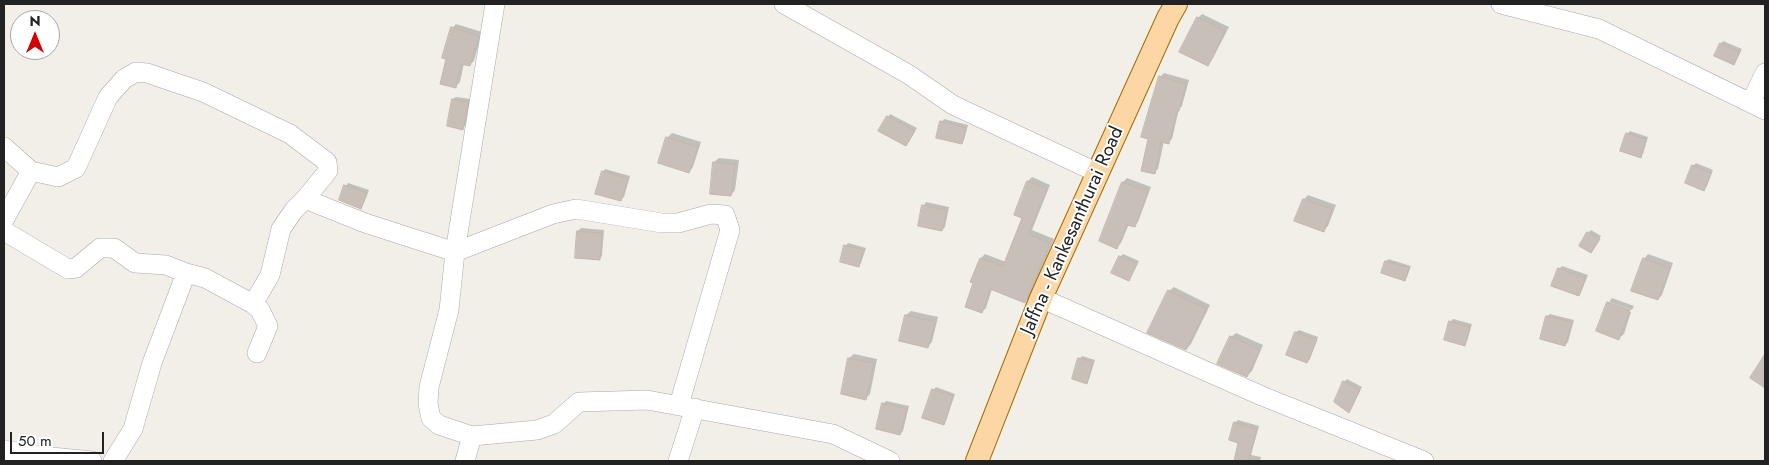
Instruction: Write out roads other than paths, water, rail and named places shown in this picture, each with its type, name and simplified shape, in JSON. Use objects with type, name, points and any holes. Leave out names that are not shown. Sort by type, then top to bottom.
[{"type":"main road","name":"Jaffna - Kankesanthurai Road","points":[[977,461],[1041,298],[1176,4]]},
{"type":"street","points":[[495,4],[455,252],[449,310],[429,387],[428,404],[431,418],[439,425],[472,436],[537,430],[554,424],[579,402],[647,400],[833,434],[890,461]]},
{"type":"street","points":[[784,4],[908,74],[953,105],[1098,173]]},
{"type":"street","points":[[1501,4],[1599,29],[1758,106],[1765,73]]},
{"type":"street","points":[[4,147],[31,171],[58,177],[76,168],[108,97],[124,79],[136,72],[147,73],[203,92],[290,134],[321,156],[327,162],[328,171],[294,210],[281,229],[270,275],[253,304]]},
{"type":"street","points":[[4,220],[31,171]]},
{"type":"street","points":[[305,199],[365,223],[455,252],[553,214],[576,210],[662,223],[678,223],[711,214],[725,216],[730,230],[687,407],[678,461]]},
{"type":"street","points":[[4,230],[68,269],[76,268],[100,248],[106,247],[114,248],[135,263],[166,265],[186,274],[205,278],[253,304],[260,310],[268,326],[257,353]]},
{"type":"street","points":[[113,461],[133,429],[152,363],[186,274]]},
{"type":"street","points":[[1041,298],[1262,396],[1424,461]]},
{"type":"street","points":[[465,461],[472,436]]},
{"type":"street","points":[[4,450],[40,459],[92,461]]}]
